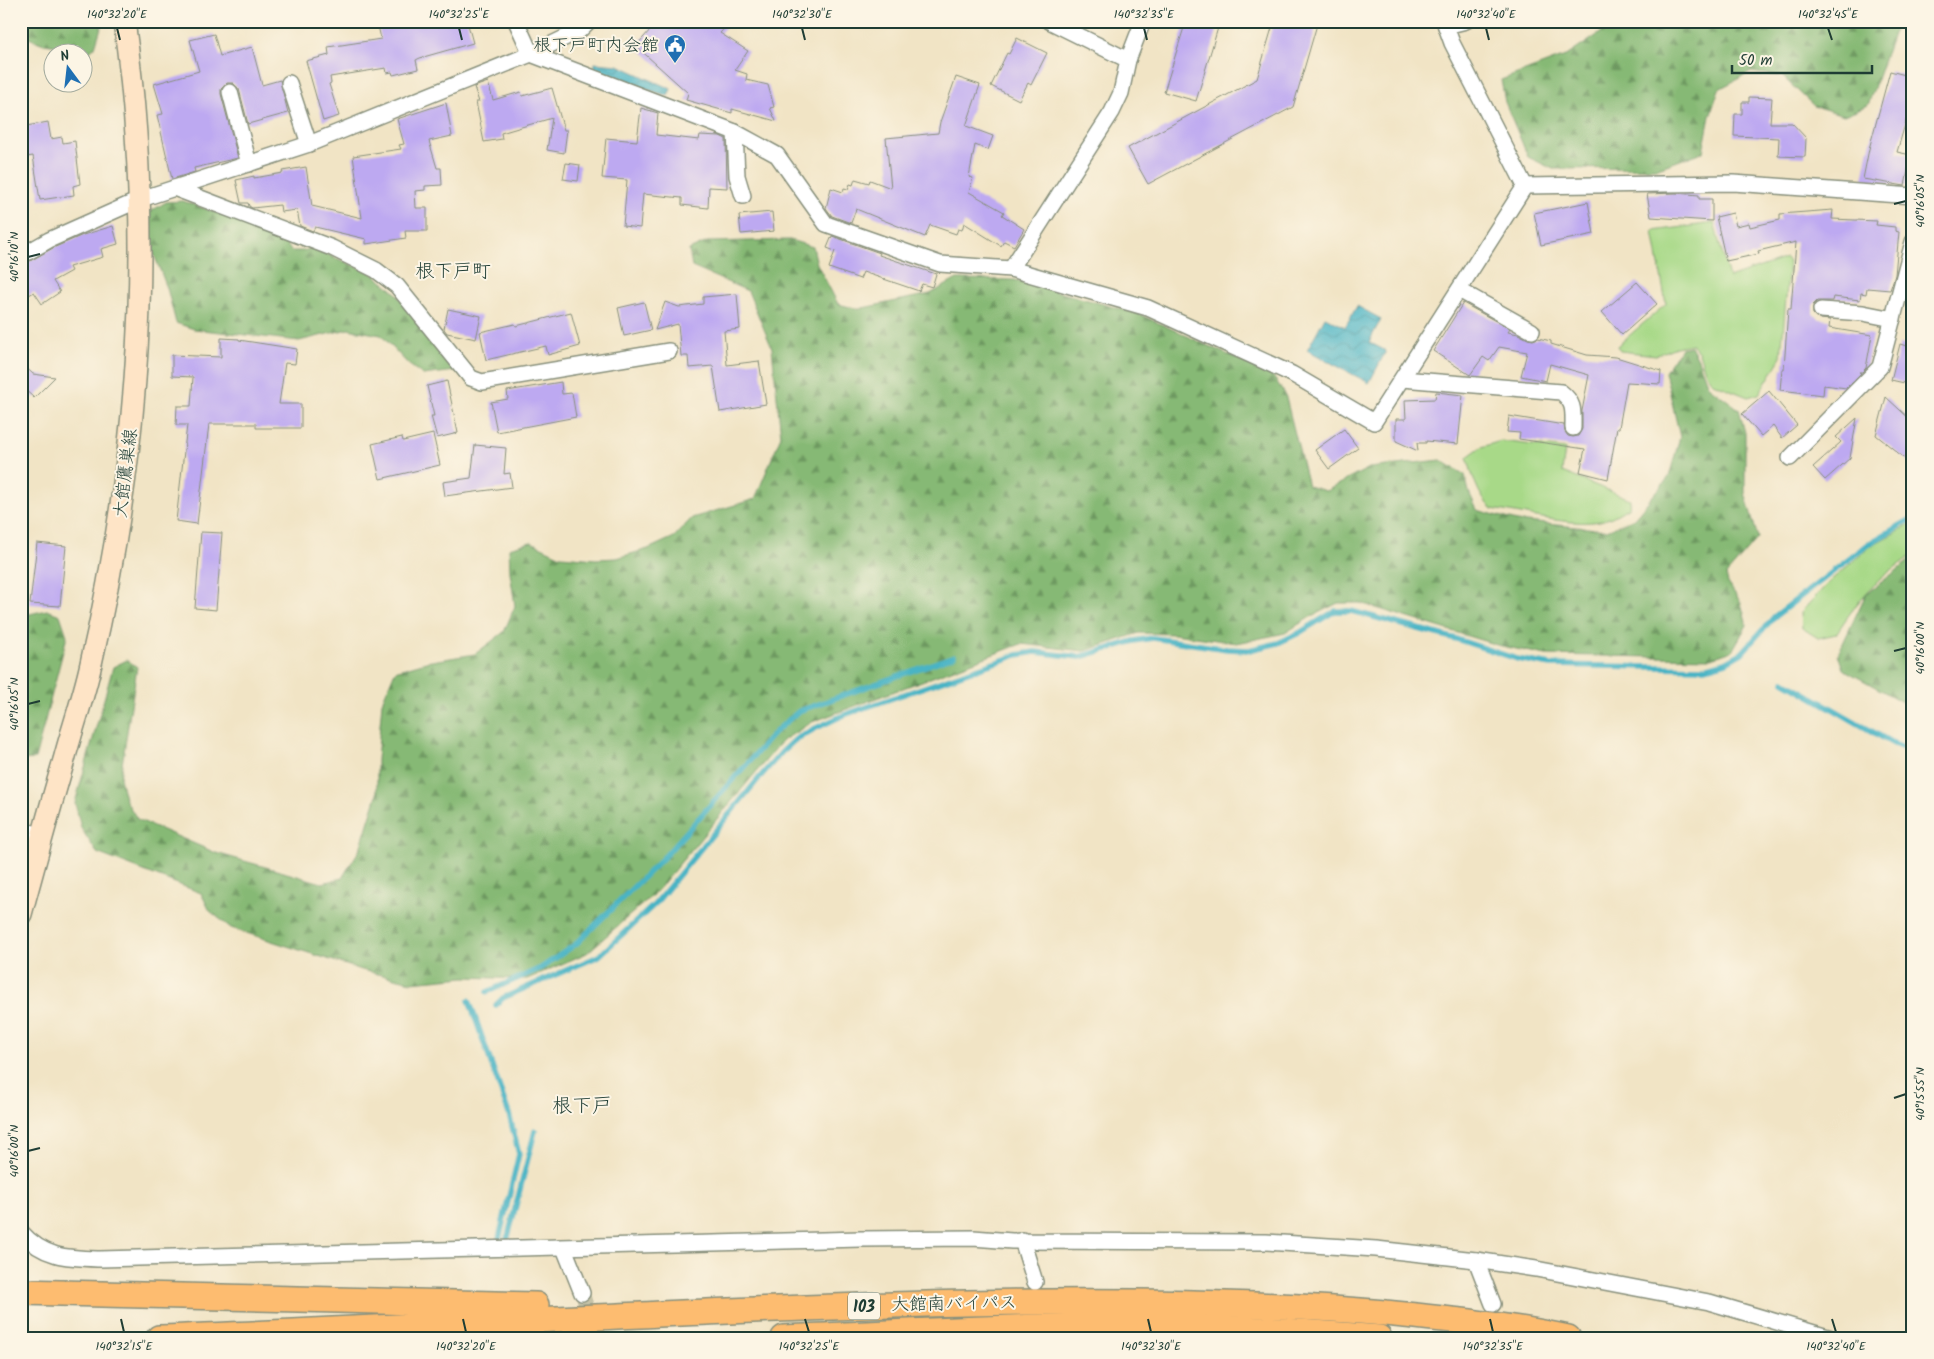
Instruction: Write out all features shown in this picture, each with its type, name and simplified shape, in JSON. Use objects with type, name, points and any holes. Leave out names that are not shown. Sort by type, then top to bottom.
[{"type":"highway","points":[[21,1292],[574,1307],[894,1304]]},
{"type":"highway","name":"大館南バイパス","points":[[159,1338],[894,1304],[1096,1300],[1213,1302],[1329,1308],[1438,1318],[1536,1331],[1568,1338]]},
{"type":"highway","name":"大館南バイパス","points":[[784,1338],[968,1329],[1096,1326],[1213,1328],[1379,1338]]},
{"type":"main road","name":"大館鷹巣線","points":[[21,914],[31,835],[90,670],[113,561],[129,453],[140,322],[141,199],[124,21]]},
{"type":"street","points":[[516,21],[531,54],[735,132],[777,155],[826,224],[940,264],[1011,269],[1148,308],[1292,374],[1374,422],[1524,186]]},
{"type":"street","points":[[21,256],[49,240],[141,199],[309,144],[531,54],[579,31],[589,21]]},
{"type":"street","points":[[1049,21],[1128,60]]},
{"type":"street","points":[[1011,269],[1112,112],[1121,93],[1128,60],[1143,21]]},
{"type":"street","points":[[1466,21],[1445,24],[1452,43],[1524,186]]},
{"type":"street","points":[[289,82],[309,144]]},
{"type":"street","points":[[230,92],[249,164]]},
{"type":"street","points":[[735,132],[737,176],[743,196]]},
{"type":"street","points":[[1524,186],[1733,182],[1913,196]]},
{"type":"street","points":[[174,188],[332,248],[376,270],[397,286],[471,378],[482,382],[669,351]]},
{"type":"street","points":[[1790,458],[1880,368],[1913,242]]},
{"type":"street","points":[[1459,290],[1532,331]]},
{"type":"street","points":[[1821,310],[1863,313],[1893,319]]},
{"type":"street","points":[[1402,379],[1561,392],[1570,399],[1573,408],[1573,428]]},
{"type":"street","points":[[21,1232],[37,1247],[52,1255],[72,1258],[564,1248],[862,1239],[973,1238],[1266,1242],[1376,1249],[1536,1269],[1708,1302],[1831,1338]]},
{"type":"street","points":[[1022,1240],[1035,1282]]},
{"type":"street","points":[[564,1248],[582,1293]]},
{"type":"street","points":[[1476,1260],[1492,1304]]},
{"type":"green space","points":[[21,21],[103,21],[95,47],[92,50],[92,42],[42,43],[21,35]]},
{"type":"green space","points":[[1618,21],[1901,21],[1893,34],[1868,105],[1844,115],[1814,106],[1782,76],[1751,72],[1719,89],[1710,116],[1703,152],[1658,168],[1553,169],[1528,157],[1505,102],[1501,80],[1568,55]]},
{"type":"green space","points":[[183,201],[269,231],[283,239],[291,251],[303,251],[312,248],[372,273],[395,292],[456,371],[423,375],[408,364],[381,335],[348,329],[299,341],[194,329],[176,323],[167,288],[148,239],[148,213],[166,202]]},
{"type":"green space","points":[[1714,223],[1729,278],[1786,258],[1789,262],[1781,357],[1759,394],[1748,397],[1713,383],[1706,374],[1699,353],[1692,344],[1676,347],[1656,355],[1620,351],[1617,346],[1666,304],[1653,231]]},
{"type":"green space","points":[[790,240],[813,247],[817,264],[838,304],[858,309],[930,294],[957,279],[1015,280],[1139,314],[1272,375],[1285,394],[1308,486],[1326,491],[1369,468],[1441,460],[1465,475],[1469,492],[1477,510],[1517,521],[1607,530],[1634,518],[1669,477],[1680,437],[1665,372],[1681,348],[1691,346],[1708,386],[1739,409],[1745,433],[1745,493],[1758,538],[1726,575],[1728,583],[1741,603],[1747,625],[1732,651],[1712,658],[1546,655],[1497,645],[1360,603],[1338,603],[1285,633],[1237,643],[1175,634],[1139,633],[1085,651],[1021,644],[812,722],[782,741],[656,892],[587,953],[527,979],[465,977],[411,982],[362,970],[231,928],[210,911],[201,893],[97,853],[81,828],[75,803],[113,667],[127,660],[137,667],[120,778],[125,799],[137,819],[216,853],[322,883],[342,878],[360,849],[377,795],[377,760],[382,702],[395,671],[426,662],[475,654],[504,632],[515,606],[509,548],[531,542],[561,556],[596,559],[617,558],[648,549],[674,537],[692,518],[755,499],[781,436],[772,348],[748,291],[692,267],[689,250],[707,242]]},
{"type":"green space","points":[[1501,441],[1565,449],[1562,472],[1630,499],[1629,507],[1616,515],[1593,522],[1570,522],[1492,509],[1479,491],[1467,457],[1481,447]]},
{"type":"green space","points":[[1913,523],[1913,555],[1889,572],[1861,599],[1836,634],[1818,638],[1802,628],[1801,612],[1830,581],[1872,545]]},
{"type":"green space","points":[[1913,558],[1913,708],[1843,669],[1838,654],[1866,594]]},
{"type":"green space","points":[[47,610],[60,615],[67,636],[35,759],[21,760],[21,616]]},
{"type":"water","points":[[595,63],[618,65],[671,89],[668,96],[594,72]]},
{"type":"water","points":[[1357,306],[1381,319],[1369,342],[1386,351],[1369,383],[1307,350],[1325,317],[1345,327]]},
{"type":"building","points":[[377,21],[467,21],[473,43],[420,58],[416,60],[418,69],[393,75],[392,72],[387,73],[386,68],[330,77],[331,83],[329,84],[339,116],[323,121],[306,61],[329,55],[328,47],[381,39]]},
{"type":"building","points":[[658,21],[731,21],[720,33],[748,51],[735,70],[747,74],[746,80],[768,85],[774,107],[770,108],[776,121],[732,109],[732,113],[686,100],[688,93],[636,46]]},
{"type":"building","points":[[1186,21],[1220,21],[1196,101],[1164,92]]},
{"type":"building","points":[[1274,21],[1318,21],[1293,107],[1148,184],[1128,148],[1257,79]]},
{"type":"building","points":[[214,34],[220,56],[252,47],[262,85],[280,80],[288,113],[248,124],[239,89],[233,83],[227,83],[221,89],[221,94],[238,158],[194,168],[195,172],[172,179],[157,115],[163,114],[154,84],[199,71],[190,40]]},
{"type":"building","points":[[1017,38],[1047,53],[1031,85],[1028,83],[1019,100],[991,86],[1007,53],[1009,54]]},
{"type":"building","points":[[1890,71],[1913,77],[1913,108],[1910,107],[1897,152],[1911,155],[1905,186],[1863,179]]},
{"type":"building","points":[[956,77],[980,85],[966,126],[993,136],[988,150],[975,145],[969,177],[973,178],[969,192],[1004,212],[1002,215],[1024,229],[1014,246],[1004,241],[1001,246],[964,223],[962,230],[958,229],[956,234],[930,225],[925,237],[856,209],[851,223],[832,216],[826,208],[831,188],[843,192],[844,188],[848,189],[850,184],[853,185],[855,179],[869,183],[870,180],[891,188],[886,138],[938,133]]},
{"type":"building","points":[[488,82],[493,100],[521,92],[522,96],[552,88],[564,130],[567,130],[564,153],[547,150],[552,118],[501,133],[502,139],[484,142],[476,102],[479,102],[474,87]]},
{"type":"building","points":[[1749,97],[1772,98],[1770,123],[1792,123],[1806,138],[1805,157],[1778,156],[1779,138],[1734,136],[1735,114],[1742,114],[1742,102],[1749,102]]},
{"type":"building","points":[[446,103],[452,136],[429,141],[437,168],[441,168],[442,185],[425,186],[425,190],[415,191],[416,208],[427,208],[427,231],[405,231],[406,238],[366,244],[366,239],[315,227],[313,231],[300,226],[297,210],[281,212],[280,205],[252,208],[248,203],[241,203],[236,180],[283,173],[282,171],[306,167],[312,206],[362,218],[353,156],[401,149],[399,145],[404,144],[397,119]]},
{"type":"building","points":[[641,108],[658,113],[656,135],[699,140],[700,135],[720,136],[726,139],[727,188],[709,187],[708,208],[682,205],[682,198],[643,194],[640,228],[623,226],[627,180],[602,178],[606,138],[637,141]]},
{"type":"building","points":[[48,122],[51,139],[62,137],[63,143],[75,141],[80,184],[73,186],[74,195],[40,200],[33,156],[21,158],[21,127]]},
{"type":"building","points":[[566,163],[580,165],[578,181],[563,179]]},
{"type":"building","points":[[1676,193],[1699,195],[1699,199],[1712,199],[1712,221],[1651,217],[1647,194]]},
{"type":"building","points":[[1588,202],[1594,234],[1541,245],[1534,213]]},
{"type":"building","points":[[1833,210],[1832,219],[1877,221],[1876,225],[1895,227],[1895,231],[1899,232],[1895,275],[1890,290],[1867,288],[1866,294],[1861,293],[1860,300],[1833,297],[1832,301],[1817,301],[1813,305],[1813,314],[1820,319],[1830,320],[1829,328],[1872,335],[1866,368],[1859,372],[1861,373],[1846,388],[1824,385],[1823,395],[1780,390],[1782,369],[1784,369],[1788,309],[1791,309],[1796,242],[1758,251],[1759,254],[1726,261],[1716,217],[1733,213],[1736,226],[1749,223],[1750,227],[1780,220],[1780,214]]},
{"type":"building","points":[[772,212],[774,231],[741,234],[739,215]]},
{"type":"building","points":[[113,226],[118,244],[101,249],[103,257],[69,267],[71,271],[53,281],[60,292],[42,304],[34,292],[21,300],[21,266],[53,248],[83,235]]},
{"type":"building","points":[[832,236],[880,253],[879,255],[936,274],[932,287],[922,284],[919,291],[863,272],[860,279],[829,268],[835,251],[827,248]]},
{"type":"building","points":[[1637,282],[1657,304],[1622,335],[1602,312]]},
{"type":"building","points":[[737,294],[740,329],[724,331],[727,365],[759,361],[766,404],[720,412],[713,366],[689,368],[688,356],[681,356],[678,324],[655,330],[665,302],[679,307],[703,304],[703,297]]},
{"type":"building","points":[[644,302],[651,330],[624,336],[618,308]]},
{"type":"building","points":[[1463,303],[1510,329],[1508,332],[1528,339],[1538,338],[1551,341],[1551,344],[1587,355],[1616,357],[1661,371],[1660,384],[1627,382],[1608,479],[1580,472],[1585,449],[1519,439],[1520,433],[1507,432],[1509,416],[1564,425],[1568,436],[1578,436],[1582,429],[1582,411],[1589,375],[1550,364],[1546,381],[1521,376],[1527,352],[1499,347],[1489,361],[1483,357],[1470,375],[1433,351]]},
{"type":"building","points":[[448,309],[481,316],[476,339],[447,333],[444,329]]},
{"type":"building","points":[[571,312],[580,346],[548,355],[546,346],[486,360],[480,332],[515,324],[516,326]]},
{"type":"building","points":[[221,338],[239,339],[297,349],[295,364],[285,363],[279,404],[301,404],[301,428],[256,428],[256,424],[209,424],[197,524],[176,521],[187,425],[176,425],[177,406],[191,406],[193,377],[172,376],[172,355],[221,357]]},
{"type":"building","points":[[1900,344],[1913,348],[1913,385],[1891,380]]},
{"type":"building","points":[[21,363],[33,374],[55,377],[34,398],[21,386]]},
{"type":"building","points":[[447,381],[458,433],[437,438],[431,416],[434,416],[427,386]]},
{"type":"building","points":[[561,382],[562,394],[572,393],[576,417],[497,432],[491,402],[508,399],[507,391]]},
{"type":"building","points":[[1769,391],[1797,425],[1782,438],[1773,426],[1761,436],[1742,414]]},
{"type":"building","points":[[1436,392],[1463,395],[1458,444],[1426,441],[1426,443],[1417,443],[1418,451],[1396,441],[1396,419],[1406,419],[1405,400],[1435,399]]},
{"type":"building","points":[[1886,397],[1913,422],[1913,465],[1876,435]]},
{"type":"building","points":[[1857,418],[1850,458],[1825,480],[1813,467],[1841,442],[1836,437]]},
{"type":"building","points":[[1344,429],[1358,448],[1329,469],[1315,450]]},
{"type":"building","points":[[433,434],[440,465],[380,479],[372,444],[402,437],[403,441]]},
{"type":"building","points":[[475,445],[506,448],[504,474],[510,473],[512,487],[445,496],[443,482],[471,478]]},
{"type":"building","points":[[201,532],[222,533],[216,610],[195,608]]},
{"type":"building","points":[[37,543],[66,546],[60,606],[30,604]]},
{"type":"waterway","points":[[496,1005],[503,998],[599,956],[655,904],[760,777],[795,740],[844,715],[1017,655],[1035,652],[1080,657],[1134,641],[1153,638],[1227,649],[1249,650],[1278,643],[1299,633],[1335,611],[1351,611],[1456,639],[1517,659],[1551,665],[1705,668],[1726,662],[1742,653],[1774,617],[1870,543],[1913,518]]},
{"type":"waterway","points":[[487,992],[541,968],[576,944],[665,856],[776,731],[799,711],[954,656]]},
{"type":"waterway","points":[[1784,681],[1894,744],[1913,752]]},
{"type":"waterway","points":[[469,1000],[509,1114],[519,1154],[499,1239]]},
{"type":"waterway","points":[[507,1240],[535,1131]]},
{"type":"tunnel","points":[[582,1293],[597,1338]]},
{"type":"place","name":"根下戸町内会館","points":[[675,64]]},
{"type":"district","name":"根下戸町","points":[[453,270]]},
{"type":"district","name":"根下戸","points":[[582,1105]]}]
